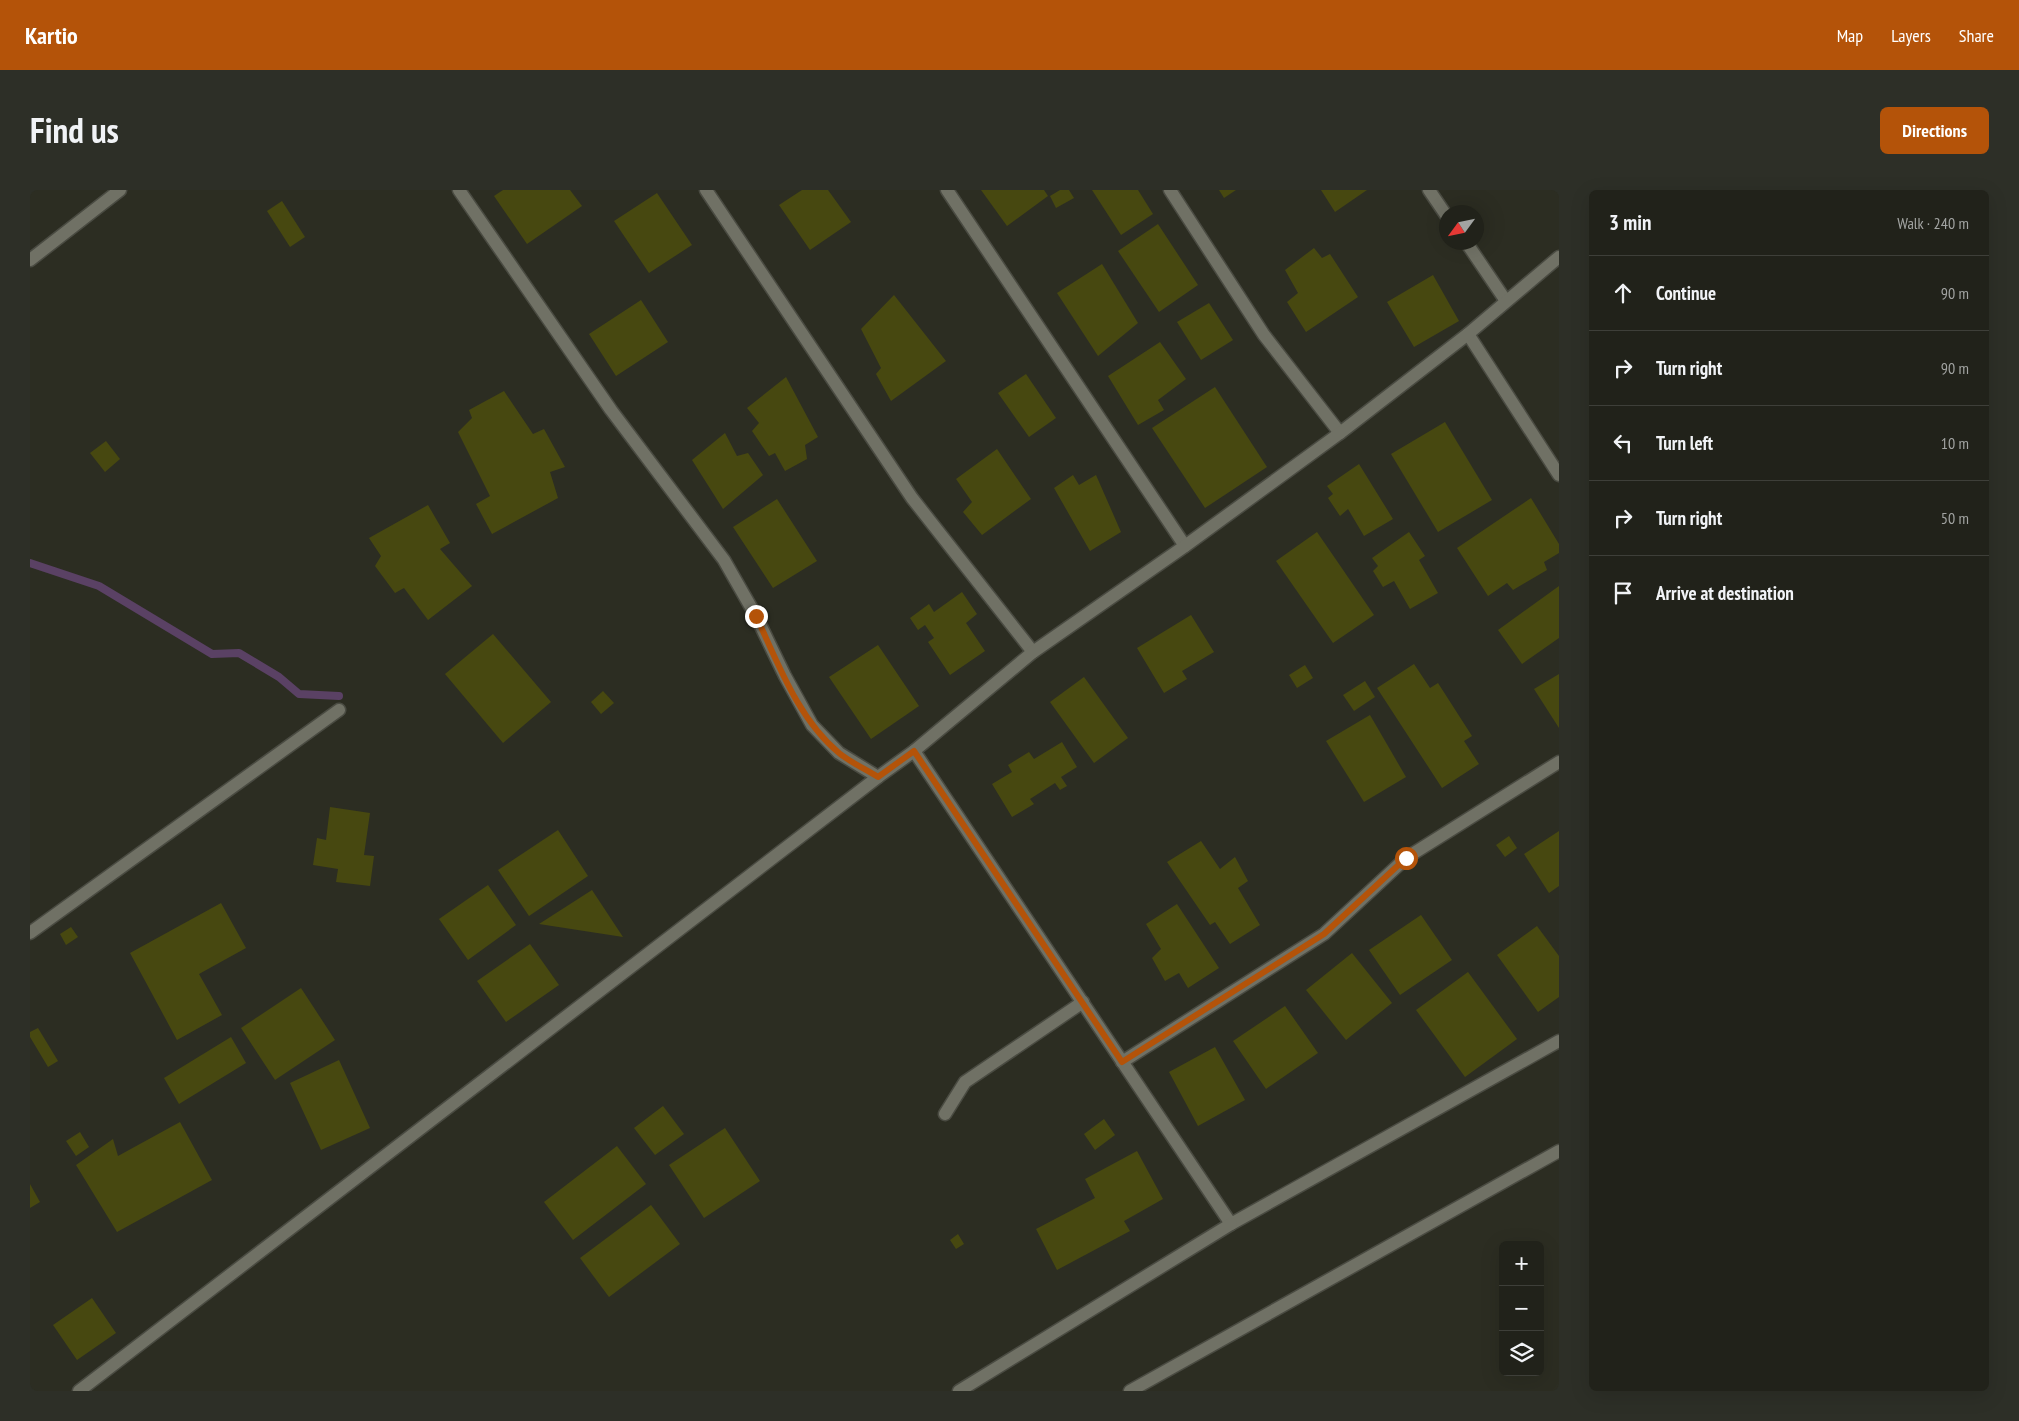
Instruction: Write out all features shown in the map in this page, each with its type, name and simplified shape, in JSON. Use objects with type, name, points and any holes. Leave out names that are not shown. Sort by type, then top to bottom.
[{"type":"street","points":[[30,260],[120,190]]},
{"type":"street","points":[[459,190],[611,410],[724,560],[756,616],[785,676],[812,725],[839,753],[878,777]]},
{"type":"street","points":[[706,190],[912,498],[1033,652]]},
{"type":"street","points":[[947,190],[1185,546]]},
{"type":"street","points":[[1170,190],[1264,334],[1340,432]]},
{"type":"street","points":[[1429,190],[1439,205]]},
{"type":"street","points":[[1471,250],[1506,301]]},
{"type":"street","points":[[79,1391],[914,751],[1033,652],[1185,546],[1340,432],[1468,334],[1559,257]]},
{"type":"street","points":[[1468,334],[1559,475]]},
{"type":"street","points":[[30,933],[338,710]]},
{"type":"street","points":[[914,751],[1231,1224]]},
{"type":"street","points":[[1122,1062],[1324,934],[1406,858],[1559,762]]},
{"type":"street","points":[[945,1114],[965,1082],[1083,1002]]},
{"type":"street","points":[[959,1391],[1231,1224],[1559,1041]]},
{"type":"street","points":[[1130,1391],[1559,1151]]},
{"type":"building","points":[[503,190],[570,190],[582,206],[527,244],[494,196]]},
{"type":"building","points":[[802,190],[828,190],[851,222],[810,250],[779,205]]},
{"type":"building","points":[[981,190],[1044,190],[1048,196],[1007,226]]},
{"type":"building","points":[[1060,190],[1069,190],[1074,198],[1056,208],[1050,196]]},
{"type":"building","points":[[1092,190],[1138,190],[1153,214],[1121,235]]},
{"type":"building","points":[[1219,190],[1236,190],[1224,198]]},
{"type":"building","points":[[1321,190],[1367,190],[1335,212]]},
{"type":"building","points":[[657,193],[692,245],[649,273],[614,221]]},
{"type":"building","points":[[282,201],[305,237],[290,247],[267,211]]},
{"type":"building","points":[[1158,224],[1198,285],[1159,312],[1118,251]]},
{"type":"building","points":[[1314,248],[1322,258],[1330,254],[1358,297],[1306,332],[1287,302],[1298,293],[1285,270]]},
{"type":"building","points":[[1102,264],[1138,323],[1098,356],[1057,293]]},
{"type":"building","points":[[1433,275],[1459,321],[1414,347],[1387,302]]},
{"type":"building","points":[[894,295],[946,361],[891,401],[876,374],[881,368],[861,329]]},
{"type":"building","points":[[641,300],[668,342],[616,376],[589,334]]},
{"type":"building","points":[[1209,303],[1233,340],[1201,360],[1177,322]]},
{"type":"building","points":[[1160,342],[1186,379],[1158,400],[1164,410],[1138,425],[1108,376]]},
{"type":"building","points":[[1026,374],[1056,418],[1029,437],[998,393]]},
{"type":"building","points":[[786,377],[818,437],[805,445],[807,459],[785,471],[775,453],[769,456],[752,431],[759,423],[747,408]]},
{"type":"building","points":[[1215,387],[1267,467],[1205,508],[1152,428]]},
{"type":"building","points":[[504,391],[533,434],[544,429],[565,467],[550,472],[558,498],[492,534],[476,504],[490,496],[458,432],[472,418],[469,410]]},
{"type":"building","points":[[1445,422],[1492,500],[1438,532],[1391,454]]},
{"type":"building","points":[[725,433],[737,456],[748,453],[763,475],[723,509],[692,460]]},
{"type":"building","points":[[106,441],[120,459],[105,472],[90,453]]},
{"type":"building","points":[[997,449],[1031,499],[982,535],[963,512],[972,502],[956,479]]},
{"type":"building","points":[[1359,464],[1393,519],[1364,536],[1348,509],[1340,516],[1328,498],[1333,494],[1327,486]]},
{"type":"building","points":[[1073,475],[1079,485],[1096,475],[1121,532],[1090,551],[1054,488]]},
{"type":"building","points":[[1531,498],[1559,544],[1559,553],[1544,562],[1547,570],[1513,590],[1507,583],[1488,596],[1457,548]]},
{"type":"building","points":[[777,499],[817,561],[773,588],[733,527]]},
{"type":"building","points":[[428,505],[450,543],[440,549],[472,586],[428,620],[404,588],[395,593],[375,566],[381,556],[369,538]]},
{"type":"building","points":[[1317,532],[1374,615],[1333,643],[1276,561]]},
{"type":"building","points":[[1409,532],[1425,556],[1419,560],[1438,593],[1410,609],[1394,581],[1383,587],[1373,571],[1378,566],[1372,558]]},
{"type":"building","points":[[1559,586],[1559,638],[1522,664],[1498,630]]},
{"type":"building","points":[[962,592],[977,614],[966,623],[985,651],[950,675],[928,642],[934,638],[925,625],[918,630],[910,618],[929,604],[934,612]]},
{"type":"building","points":[[1191,615],[1214,652],[1182,671],[1187,679],[1164,693],[1137,648]]},
{"type":"building","points":[[493,634],[551,702],[503,743],[445,674]]},
{"type":"building","points":[[878,645],[919,706],[871,739],[829,677]]},
{"type":"building","points":[[1414,664],[1430,688],[1438,683],[1472,736],[1464,741],[1479,764],[1442,788],[1377,688]]},
{"type":"building","points":[[1305,665],[1313,678],[1297,688],[1289,675]]},
{"type":"building","points":[[1559,674],[1559,728],[1534,689]]},
{"type":"building","points":[[1084,677],[1128,738],[1094,763],[1050,702]]},
{"type":"building","points":[[1365,681],[1375,697],[1354,711],[1343,695]]},
{"type":"building","points":[[603,691],[614,703],[601,714],[591,702]]},
{"type":"building","points":[[1370,715],[1406,777],[1364,802],[1326,741]]},
{"type":"building","points":[[1062,742],[1077,767],[1061,777],[1067,786],[1060,790],[1055,783],[1030,799],[1034,804],[1012,817],[992,784],[1012,772],[1008,765],[1029,752],[1034,759]]},
{"type":"building","points":[[330,807],[370,813],[364,855],[374,856],[370,886],[336,882],[338,869],[313,865],[317,838],[326,840]]},
{"type":"building","points":[[558,830],[588,876],[529,916],[498,870]]},
{"type":"building","points":[[1559,831],[1559,886],[1549,893],[1524,854]]},
{"type":"building","points":[[1509,836],[1517,848],[1505,857],[1496,845]]},
{"type":"building","points":[[1201,841],[1220,869],[1235,857],[1248,881],[1238,888],[1260,925],[1230,944],[1215,922],[1210,925],[1167,862]]},
{"type":"building","points":[[488,885],[516,925],[468,960],[439,919]]},
{"type":"building","points":[[592,890],[623,937],[539,924]]},
{"type":"building","points":[[221,903],[246,948],[199,974],[222,1015],[177,1040],[130,953]]},
{"type":"building","points":[[1177,904],[1219,968],[1188,988],[1179,973],[1165,981],[1152,958],[1161,949],[1146,924]]},
{"type":"building","points":[[1421,915],[1452,960],[1400,995],[1369,950]]},
{"type":"building","points":[[1537,926],[1559,956],[1559,997],[1538,1012],[1497,955]]},
{"type":"building","points":[[71,927],[78,937],[66,945],[60,934]]},
{"type":"building","points":[[530,944],[559,985],[506,1022],[477,981]]},
{"type":"building","points":[[1352,953],[1392,1003],[1346,1040],[1306,990]]},
{"type":"building","points":[[1468,972],[1517,1039],[1465,1077],[1416,1010]]},
{"type":"building","points":[[301,988],[335,1040],[275,1080],[241,1028]]},
{"type":"building","points":[[1285,1006],[1318,1053],[1266,1089],[1233,1041]]},
{"type":"building","points":[[38,1028],[58,1061],[48,1067],[30,1037],[30,1032]]},
{"type":"building","points":[[231,1037],[246,1063],[179,1104],[164,1078]]},
{"type":"building","points":[[1215,1047],[1245,1100],[1198,1126],[1169,1072]]},
{"type":"building","points":[[339,1060],[370,1128],[321,1150],[290,1083]]},
{"type":"building","points":[[663,1106],[684,1134],[655,1155],[634,1128]]},
{"type":"building","points":[[1104,1119],[1115,1135],[1095,1150],[1084,1134]]},
{"type":"building","points":[[180,1122],[212,1180],[117,1232],[76,1165],[113,1139],[118,1156]]},
{"type":"building","points":[[725,1128],[760,1181],[704,1218],[669,1165]]},
{"type":"building","points":[[80,1132],[89,1147],[76,1156],[66,1141]]},
{"type":"building","points":[[617,1146],[646,1184],[573,1240],[544,1202]]},
{"type":"building","points":[[1137,1151],[1163,1199],[1124,1221],[1130,1231],[1057,1270],[1036,1229],[1095,1198],[1085,1179]]},
{"type":"building","points":[[30,1184],[40,1202],[30,1208]]},
{"type":"building","points":[[651,1205],[680,1244],[609,1297],[580,1258]]},
{"type":"building","points":[[958,1234],[964,1244],[956,1249],[950,1240]]},
{"type":"building","points":[[92,1298],[116,1333],[77,1360],[53,1325]]},
{"type":"waterway","points":[[30,563],[99,586],[212,654],[239,653],[279,677],[299,694],[339,696]]},
{"type":"route","points":[[756,616],[785,676],[812,725],[839,753],[878,777],[914,751],[1122,1062],[1324,934],[1406,858]]}]
